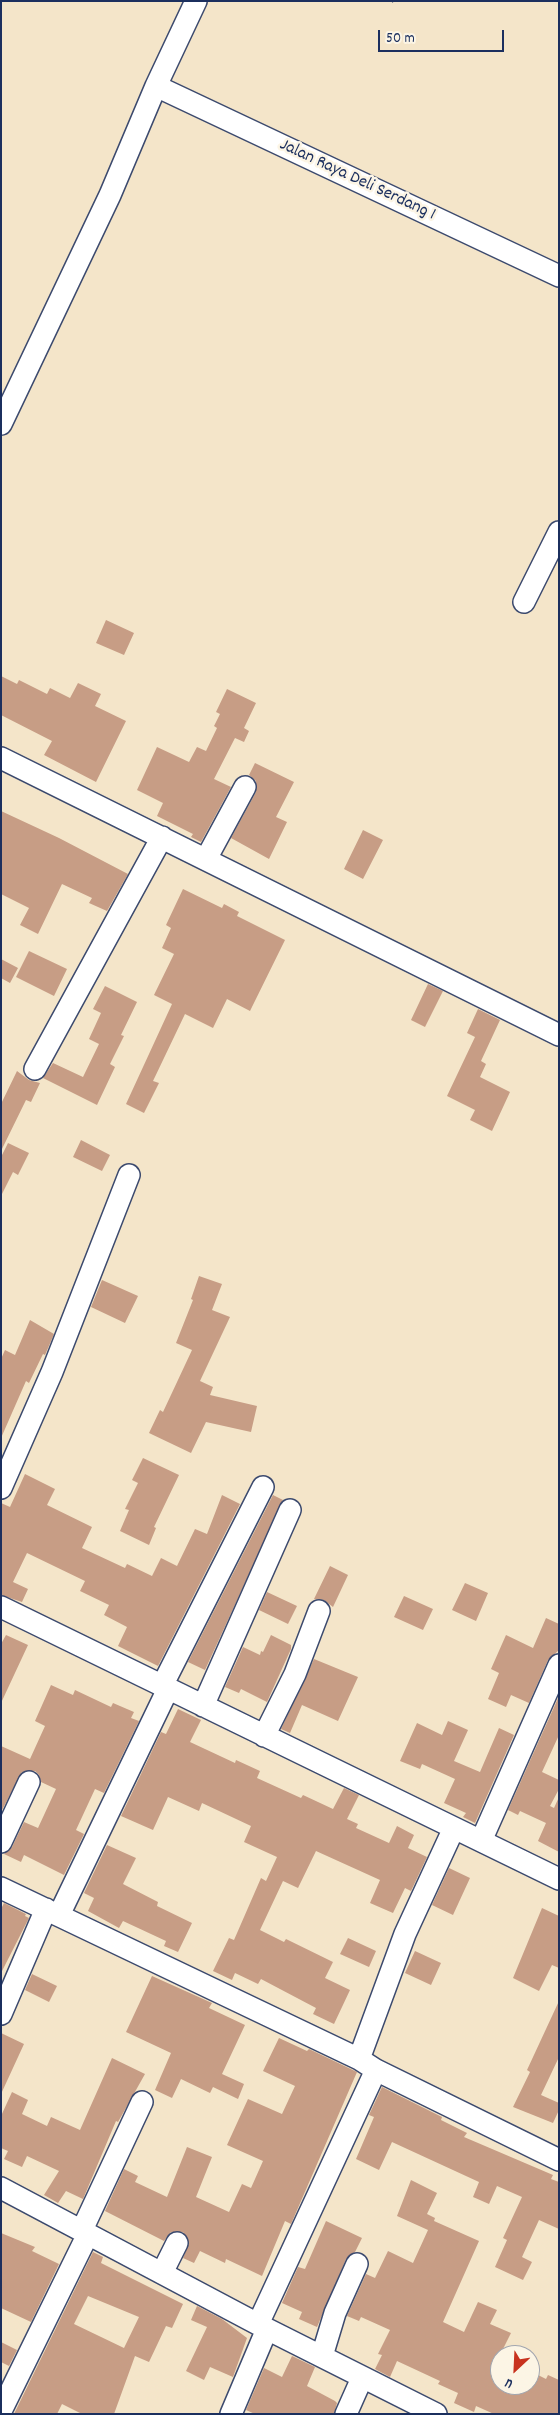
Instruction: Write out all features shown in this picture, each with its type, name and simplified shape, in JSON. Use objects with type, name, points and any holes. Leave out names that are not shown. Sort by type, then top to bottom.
[{"type":"street","points":[[1,424],[110,195],[156,86],[196,1]]},
{"type":"street","name":"Jalan Raya Deli Serdang 1","points":[[156,86],[559,276]]},
{"type":"street","points":[[524,602],[559,532]]},
{"type":"street","points":[[1,758],[559,1035]]},
{"type":"street","points":[[206,859],[245,787]]},
{"type":"street","points":[[35,1069],[162,837]]},
{"type":"street","points":[[1,1488],[52,1372],[129,1175]]},
{"type":"street","points":[[1,2014],[263,1487]]},
{"type":"street","points":[[203,1706],[290,1510]]},
{"type":"street","points":[[264,1736],[295,1674],[319,1611]]},
{"type":"street","points":[[3,1612],[165,1687],[481,1841],[557,1873]]},
{"type":"street","points":[[481,1841],[559,1665]]},
{"type":"street","points":[[1,1842],[29,1782]]},
{"type":"street","points":[[359,2059],[405,1934],[454,1828]]},
{"type":"street","points":[[1,1888],[359,2059],[376,2070],[559,2160]]},
{"type":"street","points":[[231,2414],[262,2326],[376,2070]]},
{"type":"street","points":[[1,2410],[85,2232],[142,2102]]},
{"type":"street","points":[[1,2188],[362,2378],[436,2414]]},
{"type":"street","points":[[162,2273],[177,2243]]},
{"type":"street","points":[[322,2356],[335,2313],[357,2264]]},
{"type":"street","points":[[346,2414],[362,2378]]},
{"type":"path","points":[[393,1],[396,5]]},
{"type":"building","points":[[106,620],[134,633],[124,655],[96,643]]},
{"type":"building","points":[[1,676],[17,684],[19,680],[47,694],[50,688],[70,698],[78,683],[101,694],[95,706],[126,721],[96,782],[44,755],[52,741],[1,715]]},
{"type":"building","points":[[227,689],[256,703],[244,728],[249,731],[244,742],[235,738],[214,779],[231,787],[201,842],[191,837],[193,834],[157,816],[163,803],[137,790],[157,747],[189,762],[197,747],[206,751],[217,728],[214,726],[220,714],[216,712]]},
{"type":"building","points":[[255,763],[294,782],[276,817],[287,822],[269,859],[231,838],[256,792],[256,781],[249,775]]},
{"type":"building","points":[[1,811],[59,838],[128,874],[107,911],[89,903],[92,898],[62,884],[38,934],[20,925],[29,908],[1,894]]},
{"type":"building","points":[[363,830],[383,840],[363,879],[344,869]]},
{"type":"building","points":[[183,889],[222,908],[224,904],[239,912],[237,916],[285,940],[250,1011],[227,999],[213,1028],[185,1014],[153,1081],[159,1083],[144,1113],[126,1104],[172,1004],[154,995],[174,954],[162,948],[171,928],[166,925]]},
{"type":"building","points":[[29,951],[67,969],[54,996],[16,977]]},
{"type":"building","points":[[1,959],[18,968],[10,983],[1,978]]},
{"type":"building","points":[[428,984],[443,991],[425,1027],[411,1020]]},
{"type":"building","points":[[105,986],[137,1002],[121,1035],[124,1036],[110,1064],[115,1067],[97,1105],[43,1078],[53,1063],[83,1077],[99,1044],[89,1039],[101,1013],[93,1009]]},
{"type":"building","points":[[478,1009],[500,1020],[481,1061],[486,1064],[480,1077],[510,1092],[492,1131],[470,1120],[475,1110],[447,1096],[475,1037],[467,1033]]},
{"type":"building","points":[[17,1071],[29,1080],[40,1083],[31,1102],[26,1100],[1,1151],[1,1104]]},
{"type":"building","points":[[81,1140],[110,1155],[102,1171],[73,1157]]},
{"type":"building","points":[[8,1143],[29,1153],[18,1175],[13,1172],[1,1196],[1,1157]]},
{"type":"building","points":[[199,1276],[222,1284],[212,1310],[230,1317],[200,1381],[213,1387],[210,1395],[257,1406],[251,1432],[206,1422],[191,1453],[149,1433],[160,1410],[163,1412],[192,1350],[176,1343],[193,1300],[191,1299]]},
{"type":"building","points":[[102,1280],[138,1296],[125,1323],[91,1307]]},
{"type":"building","points":[[30,1320],[54,1334],[45,1355],[43,1354],[29,1383],[26,1381],[1,1438],[1,1359],[5,1350],[15,1355]]},
{"type":"building","points":[[143,1458],[179,1475],[154,1527],[156,1528],[149,1545],[120,1531],[129,1510],[125,1509],[138,1483],[132,1480]]},
{"type":"building","points":[[25,1474],[55,1489],[47,1505],[92,1527],[82,1548],[125,1568],[127,1564],[152,1576],[161,1558],[177,1566],[195,1529],[207,1534],[222,1495],[240,1504],[158,1666],[118,1646],[127,1627],[104,1615],[109,1605],[80,1591],[85,1581],[27,1553],[13,1582],[28,1589],[22,1602],[1,1595],[1,1503],[10,1507]]},
{"type":"building","points":[[273,1495],[283,1500],[205,1670],[188,1662]]},
{"type":"building","points":[[330,1566],[348,1575],[333,1607],[324,1600],[314,1599]]},
{"type":"building","points":[[465,1583],[488,1593],[476,1621],[452,1610]]},
{"type":"building","points":[[267,1592],[297,1606],[288,1624],[259,1610]]},
{"type":"building","points":[[404,1596],[433,1609],[423,1630],[394,1617]]},
{"type":"building","points":[[546,1618],[559,1624],[559,1650],[548,1660],[529,1703],[511,1695],[506,1707],[488,1699],[499,1673],[491,1669],[506,1635],[533,1648]]},
{"type":"building","points":[[6,1635],[28,1645],[1,1703],[1,1644]]},
{"type":"building","points":[[271,1635],[291,1645],[291,1649],[267,1702],[241,1689],[239,1693],[225,1687],[243,1647],[260,1655]]},
{"type":"building","points":[[314,1659],[358,1677],[338,1721],[302,1705],[290,1733],[281,1729]]},
{"type":"building","points":[[51,1685],[73,1695],[75,1690],[111,1707],[113,1703],[134,1712],[131,1718],[139,1721],[104,1793],[95,1789],[76,1830],[84,1834],[64,1875],[24,1855],[21,1862],[4,1854],[12,1847],[24,1822],[38,1828],[56,1789],[41,1782],[39,1775],[35,1771],[22,1772],[1,1812],[1,1746],[30,1759],[45,1726],[35,1721]]},
{"type":"building","points":[[559,1696],[559,1735],[542,1772],[559,1780],[559,1789],[550,1806],[554,1808],[559,1797],[559,1852],[538,1841],[546,1823],[520,1811],[518,1815],[508,1810]]},
{"type":"building","points":[[178,1709],[201,1720],[190,1742],[235,1763],[236,1760],[260,1771],[257,1778],[301,1798],[303,1795],[333,1809],[344,1788],[359,1795],[347,1819],[358,1824],[356,1828],[389,1843],[397,1826],[414,1835],[408,1848],[427,1857],[411,1891],[405,1888],[393,1913],[370,1903],[380,1880],[316,1851],[298,1888],[283,1881],[260,1930],[284,1942],[286,1939],[333,1962],[325,1978],[350,1990],[334,2024],[313,2014],[316,2008],[261,1979],[258,1984],[235,1973],[232,1980],[213,1971],[229,1938],[234,1940],[261,1878],[266,1881],[277,1857],[244,1842],[251,1826],[202,1803],[199,1811],[168,1797],[153,1830],[121,1816],[161,1732],[166,1734]]},
{"type":"building","points":[[448,1721],[468,1730],[454,1761],[480,1772],[499,1728],[514,1735],[475,1823],[463,1817],[466,1813],[444,1803],[455,1779],[422,1764],[420,1769],[400,1761],[417,1723],[442,1735]]},
{"type":"building","points":[[107,1845],[136,1858],[123,1884],[158,1902],[157,1906],[192,1923],[178,1952],[164,1946],[166,1941],[123,1921],[119,1928],[88,1911],[94,1898],[84,1893]]},
{"type":"building","points":[[449,1868],[470,1878],[453,1915],[432,1905]]},
{"type":"building","points":[[4,1903],[26,1914],[25,1916],[29,1918],[1,1973],[1,1909]]},
{"type":"building","points":[[542,1908],[559,1916],[559,1968],[552,1965],[539,1991],[513,1978]]},
{"type":"building","points":[[348,1938],[376,1951],[369,1967],[340,1954]]},
{"type":"building","points":[[415,1951],[441,1963],[431,1985],[405,1973]]},
{"type":"building","points":[[32,1974],[57,1986],[49,2002],[25,1990]]},
{"type":"building","points":[[152,1976],[212,2003],[209,2008],[245,2025],[222,2074],[244,2084],[238,2099],[213,2087],[210,2093],[181,2079],[172,2098],[155,2090],[171,2053],[126,2032]]},
{"type":"building","points":[[559,2001],[559,2057],[541,2095],[559,2103],[559,2110],[553,2123],[513,2107],[530,2072],[527,2070]]},
{"type":"building","points":[[1,2033],[24,2044],[1,2094]]},
{"type":"building","points":[[279,2038],[307,2051],[309,2049],[357,2072],[291,2224],[285,2221],[262,2276],[226,2259],[225,2263],[200,2251],[194,2263],[183,2258],[189,2243],[183,2232],[171,2232],[164,2241],[105,2211],[124,2169],[138,2176],[135,2182],[167,2197],[187,2147],[212,2157],[196,2197],[229,2212],[242,2184],[251,2188],[263,2161],[227,2145],[248,2099],[282,2114],[295,2086],[263,2071]]},
{"type":"building","points":[[112,2058],[145,2074],[118,2122],[116,2121],[83,2199],[66,2191],[58,2203],[44,2195],[59,2171],[27,2156],[22,2167],[4,2159],[8,2151],[1,2148],[1,2116],[12,2092],[28,2100],[22,2114],[47,2126],[51,2117],[80,2130]]},
{"type":"building","points":[[382,2087],[442,2117],[441,2120],[467,2133],[464,2137],[553,2175],[551,2179],[559,2182],[559,2229],[539,2220],[522,2257],[532,2262],[523,2280],[495,2267],[507,2240],[503,2238],[522,2197],[497,2186],[489,2204],[473,2197],[479,2182],[392,2142],[379,2170],[356,2159],[374,2117],[369,2115]]},
{"type":"building","points":[[411,2180],[437,2193],[427,2214],[435,2218],[434,2221],[479,2241],[443,2322],[464,2332],[478,2302],[497,2310],[490,2324],[511,2333],[505,2345],[490,2345],[490,2395],[540,2395],[540,2376],[546,2379],[548,2375],[559,2380],[559,2414],[494,2414],[476,2406],[474,2412],[454,2403],[458,2393],[438,2384],[440,2381],[397,2361],[390,2377],[375,2369],[382,2355],[378,2354],[390,2330],[361,2317],[359,2321],[347,2316],[366,2274],[375,2278],[388,2251],[413,2263],[428,2230],[397,2216]]},
{"type":"building","points":[[326,2221],[362,2238],[355,2252],[346,2259],[317,2327],[299,2319],[302,2312],[282,2303],[298,2267],[305,2269]]},
{"type":"building","points":[[1,2233],[35,2247],[32,2251],[59,2264],[31,2322],[1,2308]]},
{"type":"building","points":[[93,2252],[103,2257],[101,2263],[183,2304],[172,2328],[166,2326],[149,2362],[135,2356],[114,2414],[82,2414],[62,2404],[57,2414],[14,2414]],"holes":[[[88,2296],[139,2317],[124,2348],[74,2324]]]},
{"type":"building","points":[[197,2306],[222,2319],[247,2338],[233,2377],[210,2367],[204,2380],[186,2371],[207,2327],[191,2320]]},
{"type":"building","points":[[1,2342],[17,2350],[9,2366],[1,2362]]},
{"type":"building","points":[[292,2356],[315,2367],[307,2386],[337,2403],[334,2414],[255,2414],[246,2410],[264,2368],[282,2377]]}]
